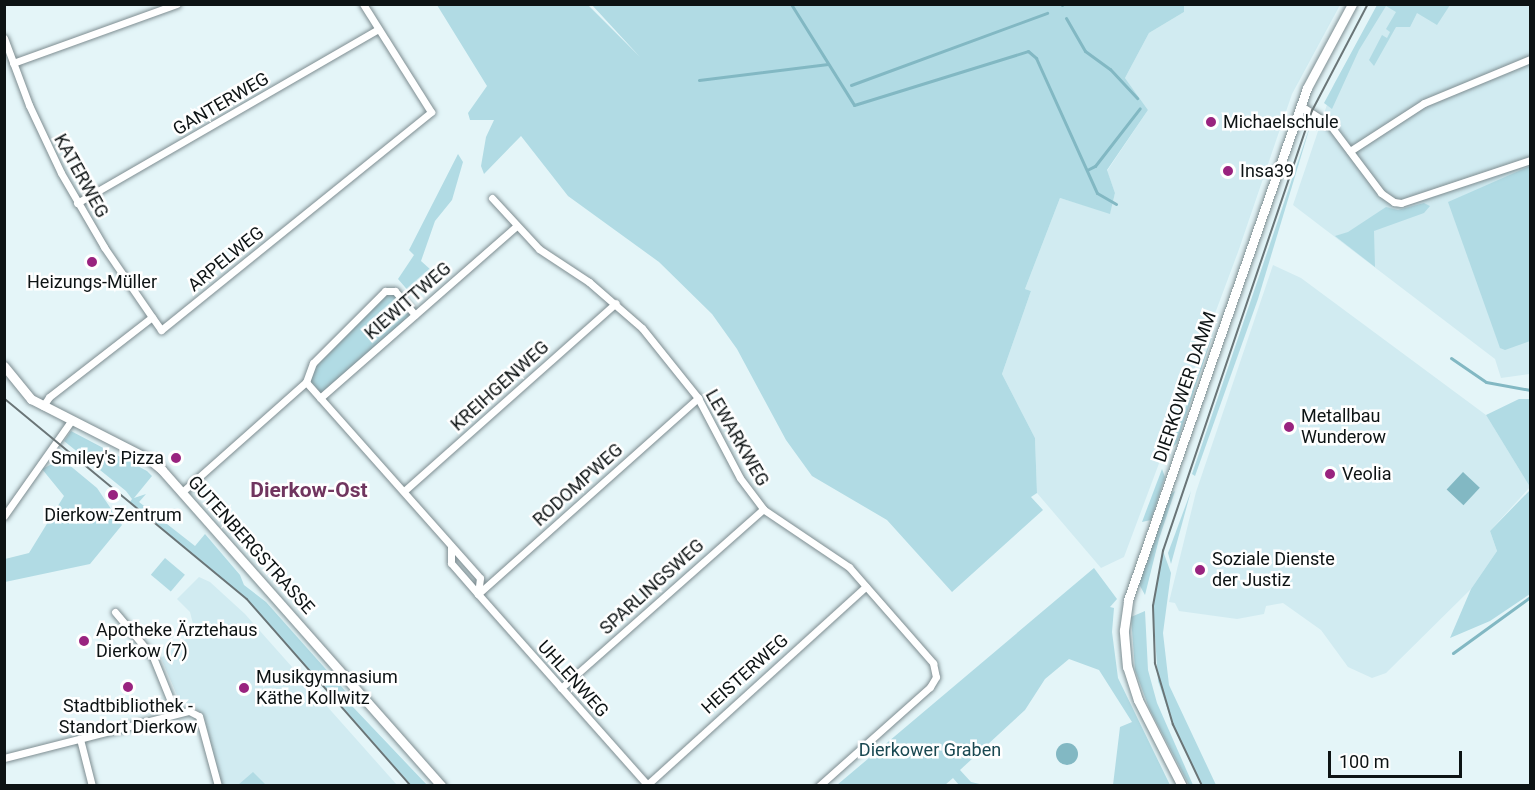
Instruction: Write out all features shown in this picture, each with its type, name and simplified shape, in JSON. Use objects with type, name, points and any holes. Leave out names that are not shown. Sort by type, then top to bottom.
[{"type":"street","points":[[13,63],[177,4]]},
{"type":"street","points":[[363,4],[378,29]]},
{"type":"street","name":"DIERKOWER DAMM","points":[[1182,786],[1132,686],[1125,650],[1126,612],[1300,106],[1316,68],[1352,4]]},
{"type":"street","name":"ARPELWEG","points":[[152,317],[162,330],[431,112],[378,29]]},
{"type":"street","name":"GANTERWEG","points":[[77,203],[378,29]]},
{"type":"street","name":"KATERWEG","points":[[4,38],[43,138],[77,203],[152,317]]},
{"type":"street","points":[[1350,151],[1424,103],[1530,59]]},
{"type":"street","points":[[1300,106],[1322,117],[1381,193],[1401,203],[1530,160]]},
{"type":"street","name":"LEWARKWEG","points":[[492,198],[515,227],[616,303],[660,346],[698,398],[740,477],[763,509],[837,556],[933,663],[936,678],[930,687],[819,786]]},
{"type":"street","name":"KIEWITTWEG","points":[[320,398],[515,227]]},
{"type":"street","points":[[182,492],[306,382],[313,363],[385,291],[395,291],[415,315]]},
{"type":"street","name":"KREIHGENWEG","points":[[404,491],[616,303]]},
{"type":"street","points":[[43,406],[49,397],[152,317]]},
{"type":"street","name":"GUTENBERGSTRASSE","points":[[4,366],[19,387],[43,406],[149,459],[182,492],[442,786]]},
{"type":"street","name":"UHLENWEG","points":[[306,382],[480,578],[478,594]]},
{"type":"street","name":"RODOMPWEG","points":[[478,594],[698,398]]},
{"type":"street","points":[[4,516],[70,421]]},
{"type":"street","name":"SPARLINGSWEG","points":[[561,688],[763,509]]},
{"type":"street","name":"UHLENWEG","points":[[451,546],[451,564],[647,784]]},
{"type":"street","name":"HEISTERWEG","points":[[647,784],[866,586]]},
{"type":"street","points":[[115,612],[153,657],[176,714]]},
{"type":"street","points":[[4,758],[189,711],[199,716],[218,786]]},
{"type":"street","points":[[80,739],[92,786]]},
{"type":"shaded area","points":[[1184,5],[1340,5],[1292,94],[1238,252],[1124,557],[1101,568],[1037,493],[1035,438],[1002,374],[1031,291],[1025,289],[1060,198],[1110,213],[1115,193],[1107,171],[1148,110],[1125,78],[1149,33],[1184,12]]},
{"type":"shaded area","points":[[1379,5],[1530,5],[1530,374],[1501,378],[1495,359],[1293,205],[1334,84]]},
{"type":"shaded area","points":[[1273,265],[1301,278],[1486,415],[1530,487],[1490,531],[1497,551],[1471,589],[1386,673],[1372,678],[1348,667],[1321,630],[1283,603],[1266,606],[1264,614],[1237,619],[1179,611],[1175,603],[1169,602],[1196,492]]},
{"type":"shaded area","points":[[1463,472],[1480,488],[1463,505],[1447,490]]},
{"type":"shaded area","name":"Musikgymnasium Käthe Kollwitz","points":[[199,577],[210,582],[245,614],[397,785],[222,785],[204,717],[193,705],[180,702],[161,658],[195,632],[190,612],[177,599]]},
{"type":"shaded area","points":[[1067,743],[1075,746],[1078,754],[1075,762],[1067,765],[1059,762],[1056,754],[1059,746]]},
{"type":"green space","points":[[437,5],[588,5],[640,57],[592,5],[1184,5],[1184,12],[1149,33],[1125,78],[1148,110],[1107,170],[1115,193],[1110,214],[1060,198],[1025,289],[1031,291],[1002,374],[1035,438],[1037,493],[1031,497],[1043,510],[952,592],[887,520],[812,476],[786,440],[737,349],[712,314],[659,262],[568,196],[521,136],[484,174],[481,166],[486,137],[494,120],[470,120],[468,113],[487,86]]},
{"type":"green space","points":[[1377,5],[1450,5],[1437,25],[1417,13],[1410,27],[1396,27],[1374,66],[1369,60],[1382,35],[1387,38],[1390,32],[1386,29],[1396,12],[1386,6],[1359,50],[1332,109],[1324,103]]},
{"type":"green space","points":[[1312,120],[1258,299],[1195,476],[1192,474]]},
{"type":"green space","points":[[458,154],[463,162],[452,200],[435,221],[421,261],[431,270],[411,294],[398,279],[414,255],[409,250]]},
{"type":"green space","points":[[1530,166],[1530,341],[1505,350],[1500,348],[1448,202]]},
{"type":"green space","points":[[1424,203],[1430,206],[1424,213],[1374,231],[1375,267],[1335,236],[1348,232],[1386,207],[1398,210]]},
{"type":"green space","points":[[389,290],[415,315],[320,398],[306,382],[308,371]]},
{"type":"green space","points":[[1215,328],[1177,443],[1170,450]]},
{"type":"green space","points":[[1519,399],[1530,399],[1530,487],[1486,415]]},
{"type":"green space","points":[[71,431],[147,471],[152,476],[134,498],[146,494],[139,502],[195,546],[205,534],[240,575],[244,585],[266,602],[348,694],[352,706],[427,785],[411,785],[247,599],[130,502],[132,499],[126,491],[64,441]]},
{"type":"green space","points":[[62,459],[97,488],[122,525],[90,564],[5,582],[5,559],[29,553],[64,496],[42,469]]},
{"type":"green space","points":[[1162,469],[1165,477],[1151,520],[1142,522]]},
{"type":"green space","points":[[1530,490],[1530,594],[1490,621],[1450,638],[1471,589],[1497,551],[1490,531]]},
{"type":"green space","points":[[1175,491],[1159,539],[1145,595],[1139,584],[1169,495]]},
{"type":"green space","points":[[1191,491],[1171,564],[1168,553]]},
{"type":"green space","points":[[1163,551],[1171,573],[1163,633],[1169,685],[1216,785],[1202,785],[1173,725],[1158,681],[1153,606]]},
{"type":"green space","points":[[165,558],[185,575],[171,592],[151,575]]},
{"type":"green space","name":"Dierkower Graben","points":[[1094,568],[1117,599],[1110,607],[1114,608],[1112,632],[1118,678],[1170,785],[1113,785],[1120,727],[1132,722],[1099,670],[1069,659],[1045,679],[1025,710],[960,770],[971,782],[984,785],[959,785],[953,778],[945,785],[837,785]]},
{"type":"green space","points":[[1145,611],[1148,670],[1157,703],[1193,785],[1189,785],[1149,708],[1135,670],[1131,617]]},
{"type":"green space","points":[[253,772],[266,785],[238,785]]},
{"type":"waterway","points":[[791,4],[854,105],[1028,51],[1036,58],[1097,193],[1116,204]]},
{"type":"waterway","points":[[851,85],[1047,13]]},
{"type":"waterway","points":[[1066,18],[1085,51],[1110,69],[1137,98]]},
{"type":"waterway","points":[[699,80],[828,64]]},
{"type":"waterway","points":[[1087,170],[1095,166],[1140,108]]},
{"type":"waterway","points":[[1451,358],[1486,382],[1530,390]]},
{"type":"waterway","points":[[1453,653],[1530,597]]},
{"type":"tram line","points":[[1202,786],[1173,725],[1155,664],[1153,606],[1163,551],[1312,111],[1368,4]]},
{"type":"tram line","points":[[4,398],[247,599],[411,786]]},
{"type":"place","name":"Michaelschule","points":[[1211,122]]},
{"type":"place","name":"Insa39","points":[[1228,171]]},
{"type":"place","name":"Heizungs-Müller","points":[[92,262]]},
{"type":"place","name":"Metallbau Wunderow","points":[[1289,427]]},
{"type":"place","name":"Smiley's Pizza","points":[[176,458]]},
{"type":"place","name":"Veolia","points":[[1330,474]]},
{"type":"place","name":"Dierkow-Zentrum","points":[[113,495]]},
{"type":"place","name":"Soziale Dienste der Justiz","points":[[1200,570]]},
{"type":"place","name":"Apotheke Ärztehaus Dierkow (7)","points":[[84,641]]},
{"type":"place","name":"Stadtbibliothek - Standort Dierkow","points":[[128,687]]},
{"type":"place","name":"Musikgymnasium Käthe Kollwitz","points":[[244,688]]},
{"type":"district","name":"Dierkow-Ost","points":[[309,490]]}]
